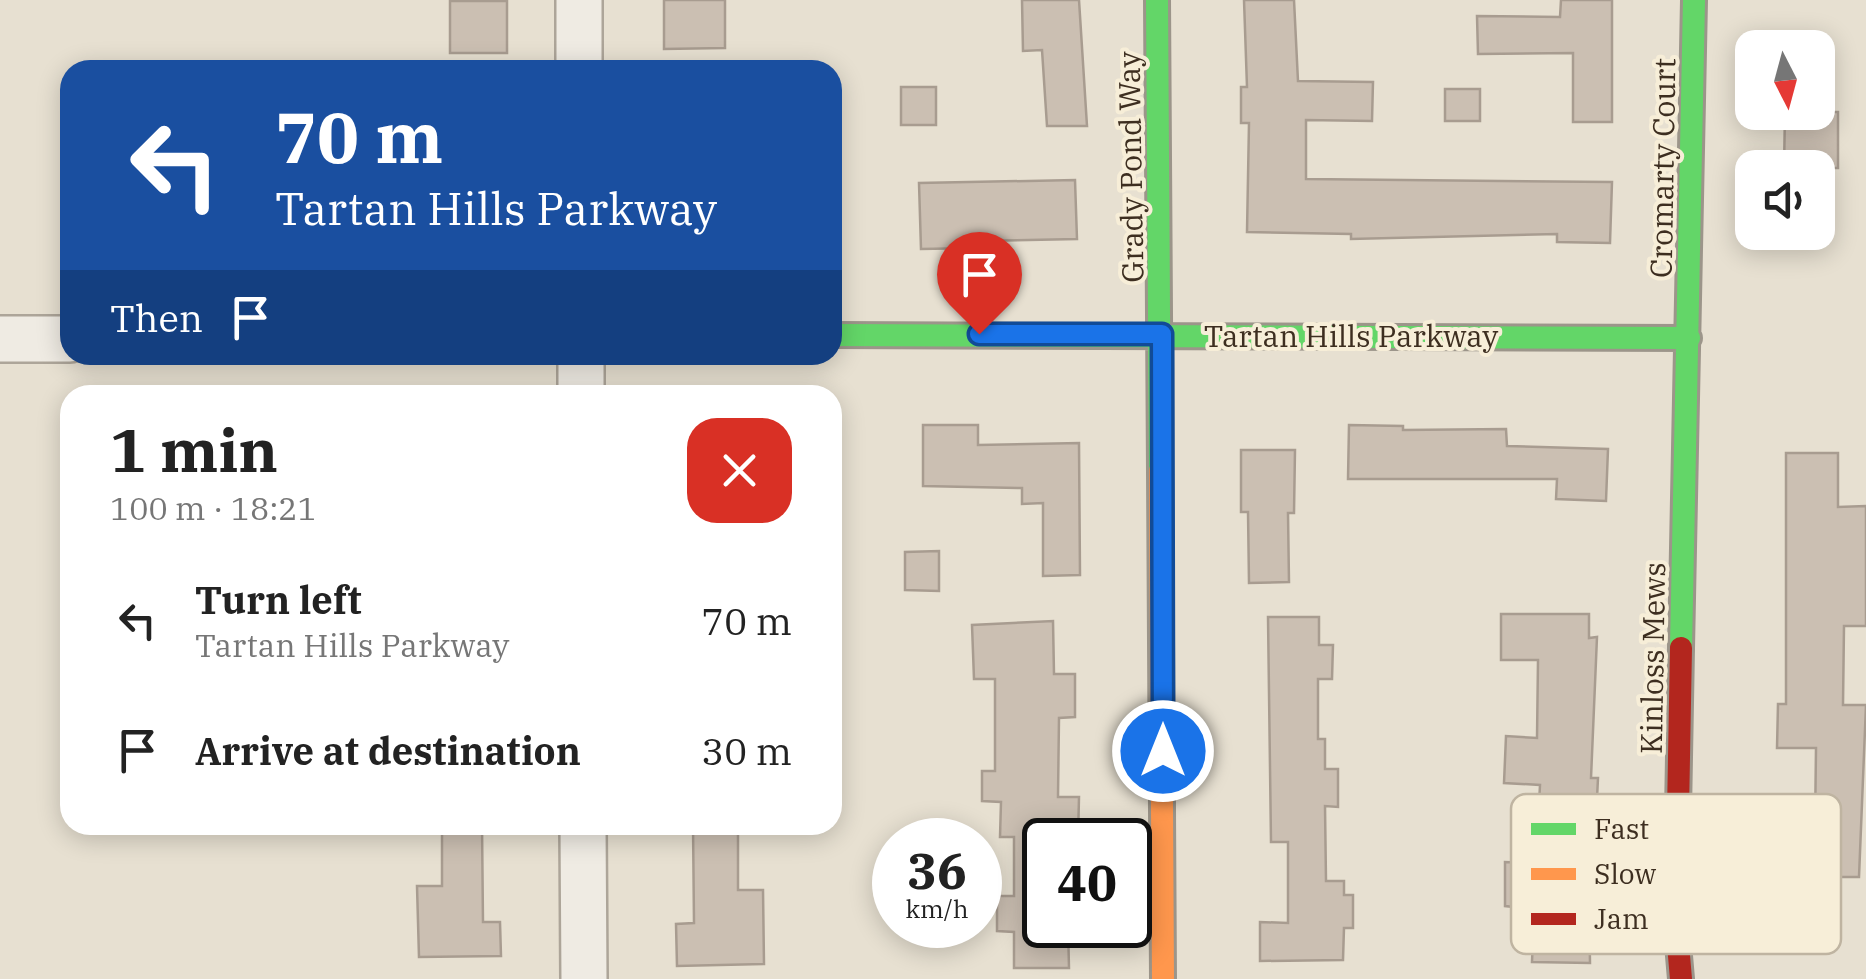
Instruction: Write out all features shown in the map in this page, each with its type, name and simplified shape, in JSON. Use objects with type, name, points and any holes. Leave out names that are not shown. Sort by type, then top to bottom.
[{"type":"street","points":[[579,0],[580,60]]},
{"type":"street","name":"Grady Pond Way","points":[[1157,0],[1164,979]]},
{"type":"street","name":"Cromarty Court","points":[[1689,338],[1694,0]]},
{"type":"street","name":"Tartan Hills Parkway","points":[[842,335],[1689,338]]},
{"type":"street","name":"Kinloss Mews","points":[[1679,794],[1689,338]]},
{"type":"street","points":[[0,339],[60,339]]},
{"type":"street","points":[[583,835],[584,979]]},
{"type":"street","name":"Kinloss Mews","points":[[1679,954],[1681,979]]},
{"type":"building","points":[[664,0],[725,0],[725,48],[664,49]]},
{"type":"building","points":[[1022,0],[1079,0],[1087,126],[1047,126],[1042,50],[1023,51]]},
{"type":"building","points":[[1244,0],[1294,0],[1298,81],[1373,82],[1372,121],[1306,120],[1306,179],[1612,182],[1610,243],[1557,242],[1557,234],[1351,239],[1351,234],[1247,232],[1249,123],[1241,123],[1241,87],[1247,87]]},
{"type":"building","points":[[1561,0],[1612,0],[1612,122],[1573,122],[1573,53],[1478,54],[1477,16],[1560,17]]},
{"type":"building","points":[[450,1],[507,1],[507,53],[450,53]]},
{"type":"building","points":[[901,87],[936,87],[936,125],[901,125]]},
{"type":"building","points":[[1445,89],[1480,89],[1480,121],[1445,121]]},
{"type":"building","points":[[1838,112],[1838,168],[1835,150],[1784,150],[1785,130],[1835,130]]},
{"type":"building","points":[[1075,180],[1077,239],[974,241],[975,248],[921,249],[919,183]]},
{"type":"building","points":[[923,425],[978,425],[978,445],[1079,443],[1080,575],[1043,576],[1043,503],[1022,504],[1022,488],[923,486]]},
{"type":"building","points":[[1349,425],[1403,426],[1403,430],[1506,429],[1507,446],[1608,449],[1606,501],[1556,499],[1557,479],[1348,479]]},
{"type":"building","points":[[1241,450],[1295,450],[1294,513],[1288,513],[1289,582],[1249,583],[1248,512],[1241,512]]},
{"type":"building","points":[[1786,453],[1838,453],[1838,507],[1866,506],[1866,626],[1844,626],[1843,705],[1866,705],[1859,877],[1841,877],[1841,794],[1815,794],[1816,748],[1777,748],[1778,704],[1786,704]]},
{"type":"building","points":[[939,551],[939,591],[905,590],[905,552]]},
{"type":"building","points":[[1501,614],[1589,614],[1589,638],[1597,637],[1591,778],[1598,778],[1597,794],[1540,794],[1540,785],[1504,783],[1506,736],[1537,738],[1538,660],[1501,660]]},
{"type":"building","points":[[1268,617],[1319,617],[1319,645],[1333,645],[1332,679],[1318,679],[1318,739],[1325,739],[1325,769],[1338,769],[1338,807],[1325,806],[1326,881],[1344,881],[1344,895],[1353,895],[1353,928],[1344,928],[1343,960],[1260,961],[1260,922],[1288,923],[1288,842],[1271,842]]},
{"type":"building","points":[[1053,621],[1054,674],[1075,674],[1075,717],[1059,718],[1058,797],[1079,797],[1078,818],[1022,818],[1022,948],[1069,948],[1069,968],[1014,968],[1014,932],[1002,931],[1002,896],[1014,896],[1014,837],[1002,837],[1001,802],[982,801],[982,771],[995,771],[995,679],[974,679],[972,625]]},
{"type":"building","points":[[442,835],[482,835],[483,922],[500,922],[501,956],[419,957],[417,886],[442,886]]},
{"type":"building","points":[[693,835],[738,835],[738,890],[763,890],[764,964],[677,966],[676,924],[694,923]]},
{"type":"building","points":[[1505,862],[1511,862],[1511,907],[1505,906]]},
{"type":"building","points":[[1532,954],[1590,954],[1590,963],[1532,962]]},
{"type":"traffic: fast","points":[[1157,0],[1160,471]]},
{"type":"traffic: fast","points":[[1681,648],[1694,0]]},
{"type":"traffic: fast","points":[[842,335],[1689,338]]},
{"type":"traffic: slow","points":[[1160,471],[1163,979]]},
{"type":"traffic: jam","points":[[1678,794],[1681,648]]},
{"type":"traffic: jam","points":[[1679,954],[1681,979]]},
{"type":"route","points":[[979,334],[1162,334],[1163,751]]}]
